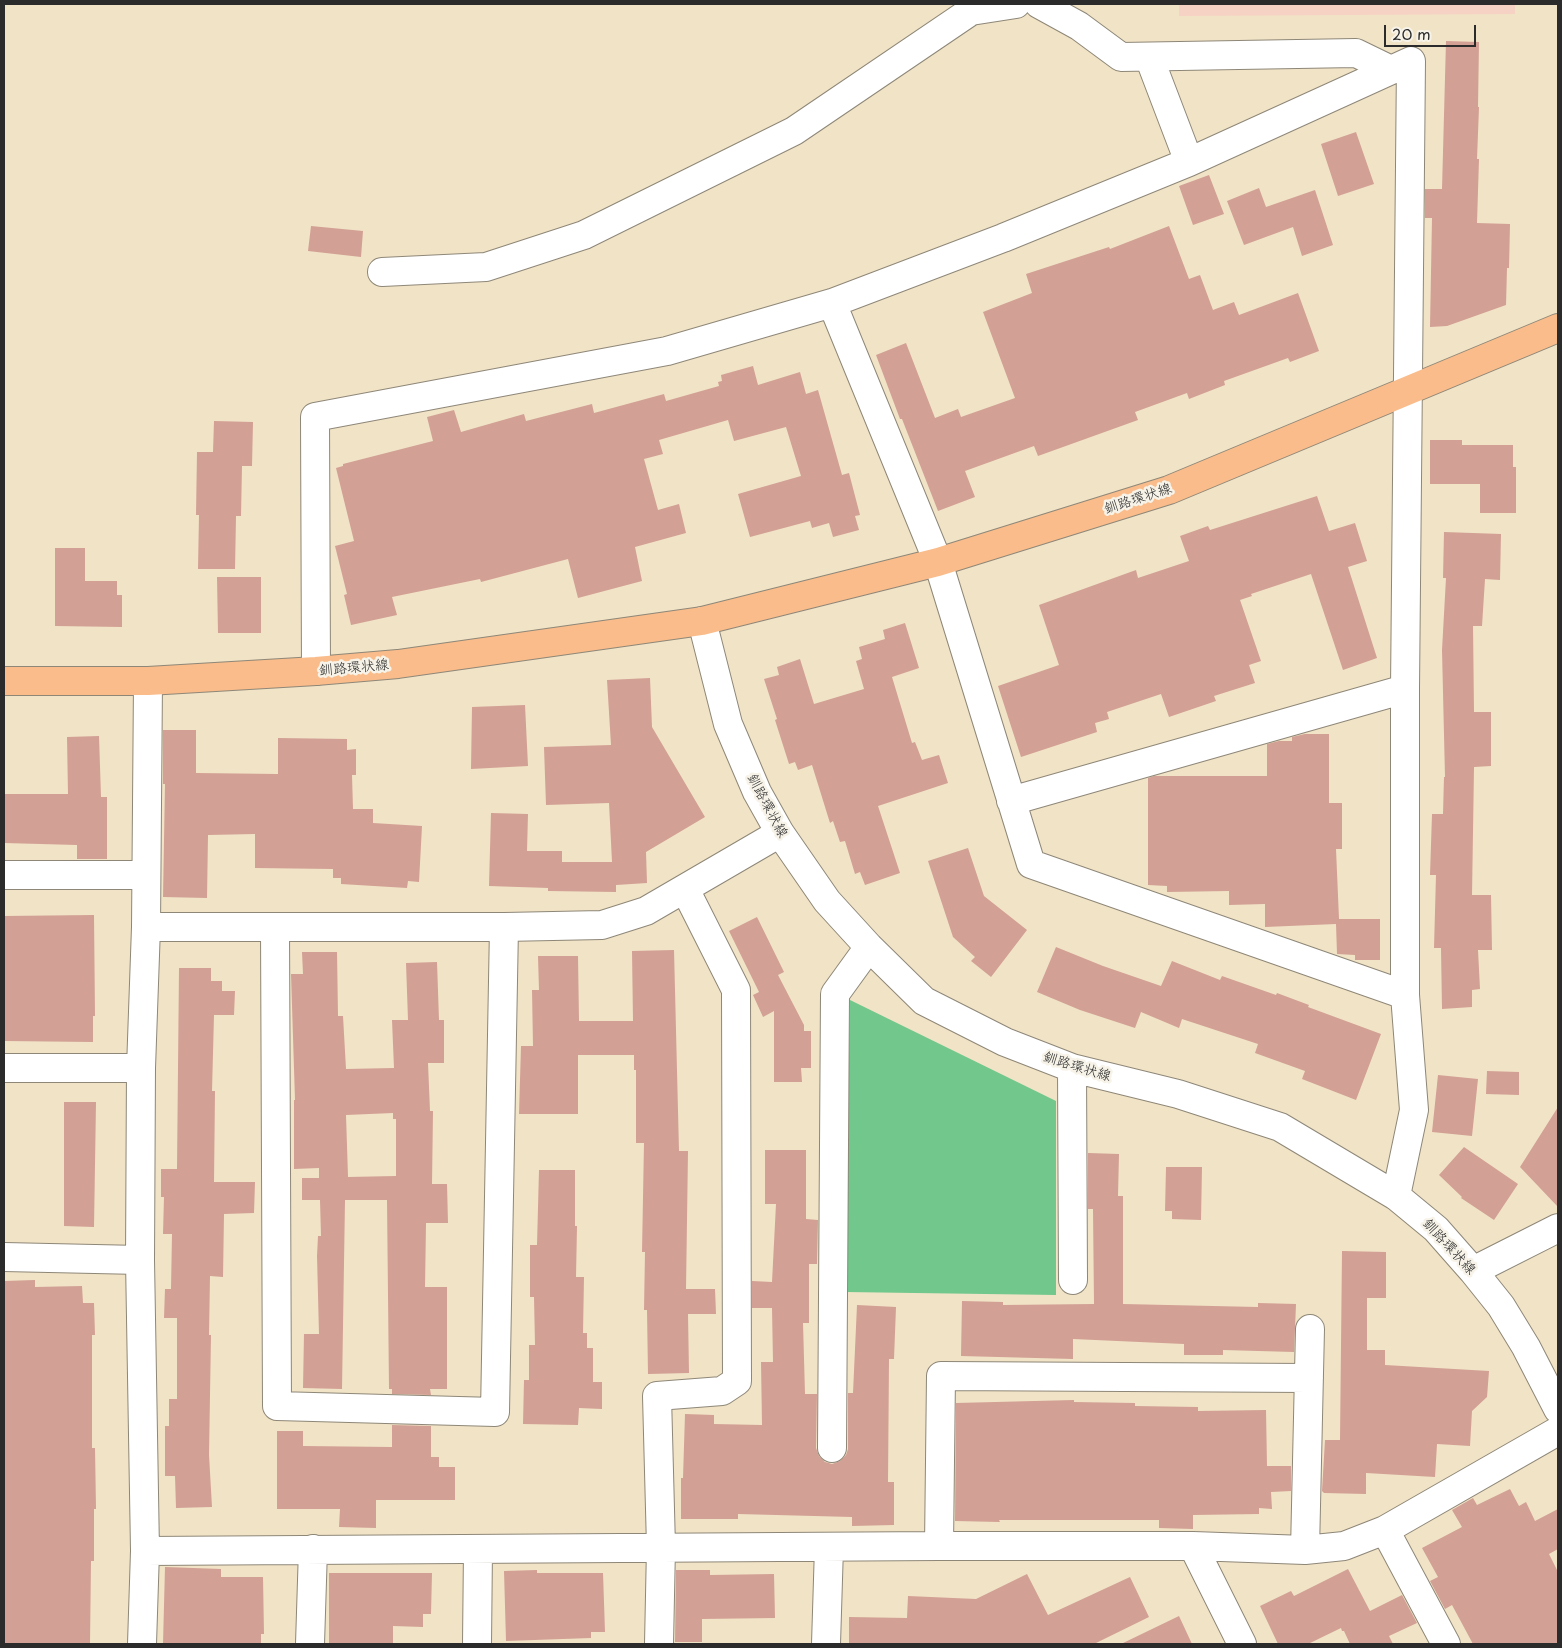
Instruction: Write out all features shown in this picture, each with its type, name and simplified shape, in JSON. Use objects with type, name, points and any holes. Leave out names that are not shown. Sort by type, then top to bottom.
[{"type":"main road","name":"釧路環状線","points":[[4,681],[148,681],[398,664],[702,621],[938,562],[1170,490],[1558,328]]},
{"type":"street","points":[[382,272],[486,267],[584,235],[794,132],[971,11],[1016,4]]},
{"type":"street","points":[[1039,4],[1080,26],[1121,57],[1356,53],[1391,70]]},
{"type":"street","points":[[1149,57],[1189,162]]},
{"type":"street","points":[[316,671],[315,417],[667,351],[832,303],[1003,238],[1189,162],[1411,61],[1405,689],[1405,995],[1414,1110],[1396,1196]]},
{"type":"street","points":[[832,303],[938,562],[1031,864],[1405,995]]},
{"type":"street","name":"釧路環状線","points":[[702,621],[728,724],[757,792],[780,832],[827,901],[869,947],[924,1001],[1005,1042],[1072,1068],[1178,1094],[1280,1127],[1396,1196],[1436,1229],[1501,1306],[1526,1347],[1558,1409]]},
{"type":"street","points":[[142,1644],[145,1551],[140,1260],[141,1068],[146,927],[148,681]]},
{"type":"street","points":[[1012,801],[1405,689]]},
{"type":"street","points":[[146,927],[504,927],[602,925],[646,911],[780,832]]},
{"type":"street","points":[[4,875],[146,875]]},
{"type":"street","points":[[659,1644],[661,1547],[657,1396],[722,1391],[736,1381],[736,990],[685,889]]},
{"type":"street","points":[[275,927],[277,1406],[496,1412],[504,927]]},
{"type":"street","points":[[832,1448],[835,994],[869,947]]},
{"type":"street","points":[[4,1068],[141,1068]]},
{"type":"street","points":[[1072,1068],[1073,1280]]},
{"type":"street","points":[[1473,1271],[1558,1228]]},
{"type":"street","points":[[4,1257],[140,1260]]},
{"type":"street","points":[[1305,1550],[1310,1329]]},
{"type":"street","points":[[939,1546],[941,1376],[1309,1378]]},
{"type":"street","points":[[145,1551],[939,1546],[1193,1546],[1305,1550],[1344,1546],[1385,1530],[1558,1431]]},
{"type":"street","points":[[1385,1530],[1446,1644]]},
{"type":"street","points":[[1193,1546],[1242,1644]]},
{"type":"street","points":[[826,1644],[829,1547]]},
{"type":"street","points":[[310,1644],[313,1549]]},
{"type":"street","points":[[477,1644],[478,1549]]},
{"type":"shaded area","points":[[1179,4],[1515,4],[1515,14],[1179,16]]},
{"type":"green space","points":[[850,1000],[1056,1101],[1056,1295],[845,1292]]},
{"type":"building","points":[[1446,41],[1479,42],[1477,223],[1510,224],[1509,268],[1507,268],[1506,305],[1447,326],[1430,327],[1432,218],[1425,218],[1425,189],[1442,189]]},
{"type":"building","points":[[1356,132],[1374,184],[1338,196],[1321,144]]},
{"type":"building","points":[[1209,175],[1224,214],[1193,225],[1179,186]]},
{"type":"building","points":[[1259,188],[1266,207],[1315,190],[1333,245],[1302,256],[1293,227],[1244,245],[1227,201]]},
{"type":"building","points":[[311,226],[363,231],[361,257],[308,251]]},
{"type":"building","points":[[1169,226],[1189,279],[1200,275],[1213,310],[1234,302],[1239,315],[1298,293],[1319,351],[1290,362],[1288,358],[1224,381],[1225,385],[1189,399],[1187,393],[1135,412],[1138,420],[1038,456],[1034,446],[965,471],[975,497],[938,511],[876,355],[906,343],[935,418],[958,409],[961,417],[1015,398],[983,312],[1032,293],[1026,274],[1109,247],[1110,249]]},
{"type":"building","points":[[753,366],[758,385],[800,372],[806,394],[818,390],[842,475],[849,473],[860,515],[855,516],[859,530],[833,537],[829,523],[812,528],[810,521],[750,537],[738,494],[801,476],[786,427],[734,441],[728,420],[659,440],[663,454],[644,459],[658,510],[679,504],[686,533],[635,547],[642,581],[578,598],[568,559],[481,582],[480,579],[392,597],[397,615],[351,625],[344,595],[347,594],[335,546],[354,541],[336,468],[343,466],[343,464],[433,441],[427,417],[454,410],[461,432],[524,414],[526,421],[592,404],[594,413],[664,394],[666,401],[719,386],[718,382],[722,381],[721,375]]},
{"type":"building","points":[[214,421],[253,422],[252,466],[242,466],[241,516],[236,516],[235,569],[198,569],[199,515],[196,515],[197,452],[213,452]]},
{"type":"building","points":[[1430,440],[1462,440],[1462,445],[1513,445],[1513,467],[1516,467],[1516,513],[1480,513],[1480,484],[1430,484]]},
{"type":"building","points":[[1317,496],[1329,531],[1355,523],[1367,561],[1348,567],[1377,658],[1343,670],[1311,574],[1251,594],[1252,596],[1240,600],[1261,661],[1249,665],[1255,683],[1214,696],[1216,701],[1169,717],[1161,694],[1107,712],[1109,719],[1095,723],[1097,732],[1021,757],[998,686],[1059,665],[1039,605],[1136,570],[1138,578],[1189,561],[1180,536],[1208,526],[1210,530]]},
{"type":"building","points":[[1444,532],[1501,534],[1500,580],[1485,579],[1482,626],[1473,626],[1474,712],[1491,712],[1491,766],[1474,767],[1472,895],[1491,895],[1492,950],[1478,950],[1480,989],[1472,990],[1472,1007],[1442,1009],[1441,948],[1434,948],[1436,875],[1430,875],[1432,814],[1443,814],[1445,777],[1442,650],[1446,578],[1443,578]]},
{"type":"building","points":[[55,548],[85,548],[85,581],[117,581],[117,595],[122,595],[122,627],[55,626]]},
{"type":"building","points":[[217,577],[261,577],[261,633],[218,633]]},
{"type":"building","points":[[905,623],[919,668],[892,677],[912,743],[915,742],[922,760],[939,755],[948,783],[878,806],[900,873],[865,885],[860,872],[855,874],[845,841],[840,842],[833,821],[830,823],[812,765],[798,770],[795,762],[789,764],[764,679],[779,675],[777,667],[800,659],[814,704],[864,689],[856,661],[862,659],[859,647],[885,639],[883,630]]},
{"type":"building","points":[[650,678],[652,727],[705,817],[646,852],[647,883],[616,885],[616,892],[548,891],[548,888],[489,886],[491,813],[528,814],[527,851],[562,851],[562,862],[612,862],[609,803],[546,805],[544,747],[611,745],[607,680]]},
{"type":"building","points":[[525,705],[528,766],[471,769],[472,707]]},
{"type":"building","points":[[163,730],[196,730],[196,773],[278,774],[278,738],[347,739],[347,750],[356,749],[356,775],[352,775],[353,809],[373,809],[373,823],[422,826],[419,882],[408,881],[407,888],[341,884],[341,878],[333,878],[333,869],[255,868],[255,834],[208,835],[207,898],[163,897],[165,784],[163,784]]},
{"type":"building","points":[[1305,734],[1329,734],[1329,803],[1342,803],[1342,849],[1336,849],[1339,919],[1380,919],[1380,960],[1355,960],[1355,955],[1337,954],[1336,924],[1265,927],[1265,904],[1229,905],[1229,891],[1167,892],[1167,886],[1148,885],[1148,778],[1154,776],[1267,776],[1267,744],[1279,741],[1292,741],[1292,737]]},
{"type":"building","points":[[99,736],[101,797],[107,797],[107,859],[77,859],[77,845],[4,843],[4,794],[68,794],[67,737]]},
{"type":"building","points":[[968,848],[984,896],[1027,930],[991,977],[971,961],[975,957],[953,937],[928,861]]},
{"type":"building","points":[[94,915],[95,1016],[93,1016],[93,1042],[4,1041],[4,916]]},
{"type":"building","points":[[757,917],[784,972],[778,975],[804,1025],[804,1031],[811,1031],[811,1068],[801,1068],[802,1082],[774,1082],[774,1011],[763,1017],[753,995],[759,992],[729,931]]},
{"type":"building","points":[[1056,947],[1161,986],[1172,961],[1220,980],[1222,976],[1276,995],[1277,993],[1309,1005],[1308,1007],[1381,1034],[1356,1100],[1302,1079],[1305,1071],[1255,1053],[1258,1044],[1182,1019],[1179,1028],[1141,1012],[1135,1028],[1080,1010],[1037,992]]},
{"type":"building","points":[[674,950],[679,1151],[688,1151],[686,1289],[715,1289],[716,1314],[688,1314],[689,1373],[648,1374],[647,1310],[644,1310],[645,1252],[642,1252],[644,1143],[636,1143],[636,1070],[634,1070],[634,1055],[578,1055],[578,1114],[519,1114],[521,1046],[533,1046],[532,990],[539,990],[538,956],[578,956],[579,1021],[633,1021],[632,951]]},
{"type":"building","points":[[302,952],[337,952],[338,1016],[343,1016],[346,1069],[394,1068],[392,1020],[408,1020],[406,963],[437,962],[439,1020],[444,1020],[444,1063],[428,1063],[430,1111],[433,1111],[432,1184],[447,1184],[448,1223],[426,1223],[425,1287],[447,1287],[447,1389],[430,1389],[431,1395],[392,1394],[392,1389],[389,1389],[387,1200],[345,1200],[342,1389],[303,1388],[304,1334],[319,1334],[317,1256],[318,1236],[321,1236],[320,1200],[302,1200],[302,1178],[319,1178],[319,1168],[294,1169],[295,1100],[291,974],[303,974]],"holes":[[[393,1113],[393,1119],[396,1119],[396,1176],[348,1177],[346,1115]]]},
{"type":"building","points":[[179,968],[211,968],[211,981],[222,981],[222,991],[235,991],[234,1015],[214,1015],[212,1091],[215,1091],[214,1182],[255,1182],[254,1213],[224,1214],[223,1277],[210,1276],[209,1455],[212,1507],[176,1508],[175,1476],[165,1476],[165,1426],[169,1426],[169,1399],[177,1399],[177,1318],[164,1318],[165,1289],[171,1289],[172,1234],[163,1234],[164,1197],[161,1197],[161,1169],[177,1169]]},
{"type":"building","points":[[1487,1071],[1519,1072],[1519,1095],[1486,1094]]},
{"type":"building","points":[[1438,1075],[1478,1079],[1472,1136],[1432,1132]]},
{"type":"building","points":[[64,1102],[96,1102],[94,1227],[64,1226]]},
{"type":"building","points":[[1558,1107],[1558,1207],[1520,1167]]},
{"type":"building","points":[[1464,1147],[1518,1184],[1494,1220],[1461,1198],[1439,1175]]},
{"type":"building","points":[[765,1150],[806,1150],[806,1219],[818,1220],[817,1264],[809,1264],[809,1323],[803,1323],[805,1394],[817,1394],[816,1448],[819,1456],[825,1462],[832,1464],[840,1461],[846,1455],[848,1449],[848,1393],[853,1393],[857,1305],[896,1307],[894,1359],[889,1359],[888,1482],[894,1482],[894,1525],[852,1526],[852,1517],[738,1514],[738,1519],[681,1519],[681,1478],[683,1478],[685,1414],[714,1415],[714,1424],[762,1425],[761,1362],[773,1362],[772,1308],[752,1308],[752,1281],[772,1282],[776,1204],[765,1204]]},
{"type":"building","points":[[1088,1153],[1119,1154],[1118,1196],[1123,1196],[1123,1304],[1258,1307],[1258,1303],[1296,1304],[1294,1352],[1223,1350],[1223,1355],[1184,1355],[1184,1344],[1073,1339],[1073,1359],[961,1356],[962,1301],[1003,1302],[1003,1305],[1094,1304],[1093,1209],[1088,1209]]},
{"type":"building","points":[[1166,1167],[1202,1167],[1201,1220],[1172,1219],[1172,1211],[1165,1211]]},
{"type":"building","points":[[539,1170],[575,1170],[576,1277],[584,1277],[583,1333],[587,1333],[587,1348],[593,1348],[593,1382],[602,1382],[602,1409],[579,1408],[578,1425],[523,1424],[524,1380],[529,1380],[529,1345],[535,1345],[534,1297],[530,1297],[530,1245],[537,1245]]},
{"type":"building","points":[[1342,1251],[1386,1252],[1386,1298],[1367,1298],[1367,1350],[1385,1350],[1385,1365],[1489,1371],[1487,1397],[1472,1411],[1470,1446],[1437,1444],[1435,1477],[1366,1473],[1366,1494],[1324,1493],[1322,1491],[1325,1440],[1340,1440]]},
{"type":"building","points":[[35,1280],[35,1287],[82,1286],[83,1303],[94,1303],[95,1335],[92,1335],[92,1448],[95,1448],[96,1509],[94,1509],[94,1561],[91,1561],[90,1644],[4,1644],[4,1281]]},
{"type":"building","points":[[1074,1400],[1074,1402],[1135,1403],[1135,1406],[1198,1407],[1198,1411],[1266,1410],[1267,1466],[1291,1466],[1291,1491],[1271,1492],[1272,1509],[1259,1508],[1259,1514],[1193,1515],[1193,1529],[1159,1528],[1159,1520],[955,1521],[956,1403]]},
{"type":"building","points":[[392,1425],[431,1426],[431,1457],[439,1457],[439,1467],[455,1467],[455,1500],[376,1500],[376,1528],[339,1527],[340,1509],[277,1509],[277,1431],[303,1431],[303,1446],[392,1447]]},
{"type":"building","points":[[1510,1489],[1519,1506],[1526,1502],[1535,1521],[1558,1509],[1558,1549],[1549,1554],[1558,1572],[1558,1644],[1473,1644],[1452,1605],[1445,1609],[1430,1581],[1438,1577],[1422,1548],[1462,1527],[1452,1510],[1473,1498],[1477,1505]]},
{"type":"building","points":[[165,1567],[221,1569],[221,1577],[263,1577],[264,1634],[261,1634],[261,1644],[163,1644]]},
{"type":"building","points":[[1348,1569],[1370,1611],[1402,1595],[1417,1623],[1389,1636],[1393,1644],[1350,1644],[1341,1628],[1308,1644],[1278,1644],[1260,1606],[1291,1591],[1294,1596]]},
{"type":"building","points":[[537,1570],[537,1573],[603,1573],[605,1632],[591,1632],[591,1638],[506,1641],[504,1571]]},
{"type":"building","points":[[676,1570],[710,1570],[710,1575],[774,1574],[775,1618],[702,1619],[702,1642],[675,1642]]},
{"type":"building","points":[[329,1573],[432,1573],[431,1614],[423,1614],[423,1627],[393,1626],[393,1644],[329,1644]]},
{"type":"building","points":[[1027,1574],[1048,1615],[1130,1577],[1149,1617],[1094,1644],[849,1644],[849,1617],[907,1618],[908,1596],[976,1599]]},
{"type":"building","points":[[1179,1616],[1192,1644],[1121,1644]]}]
